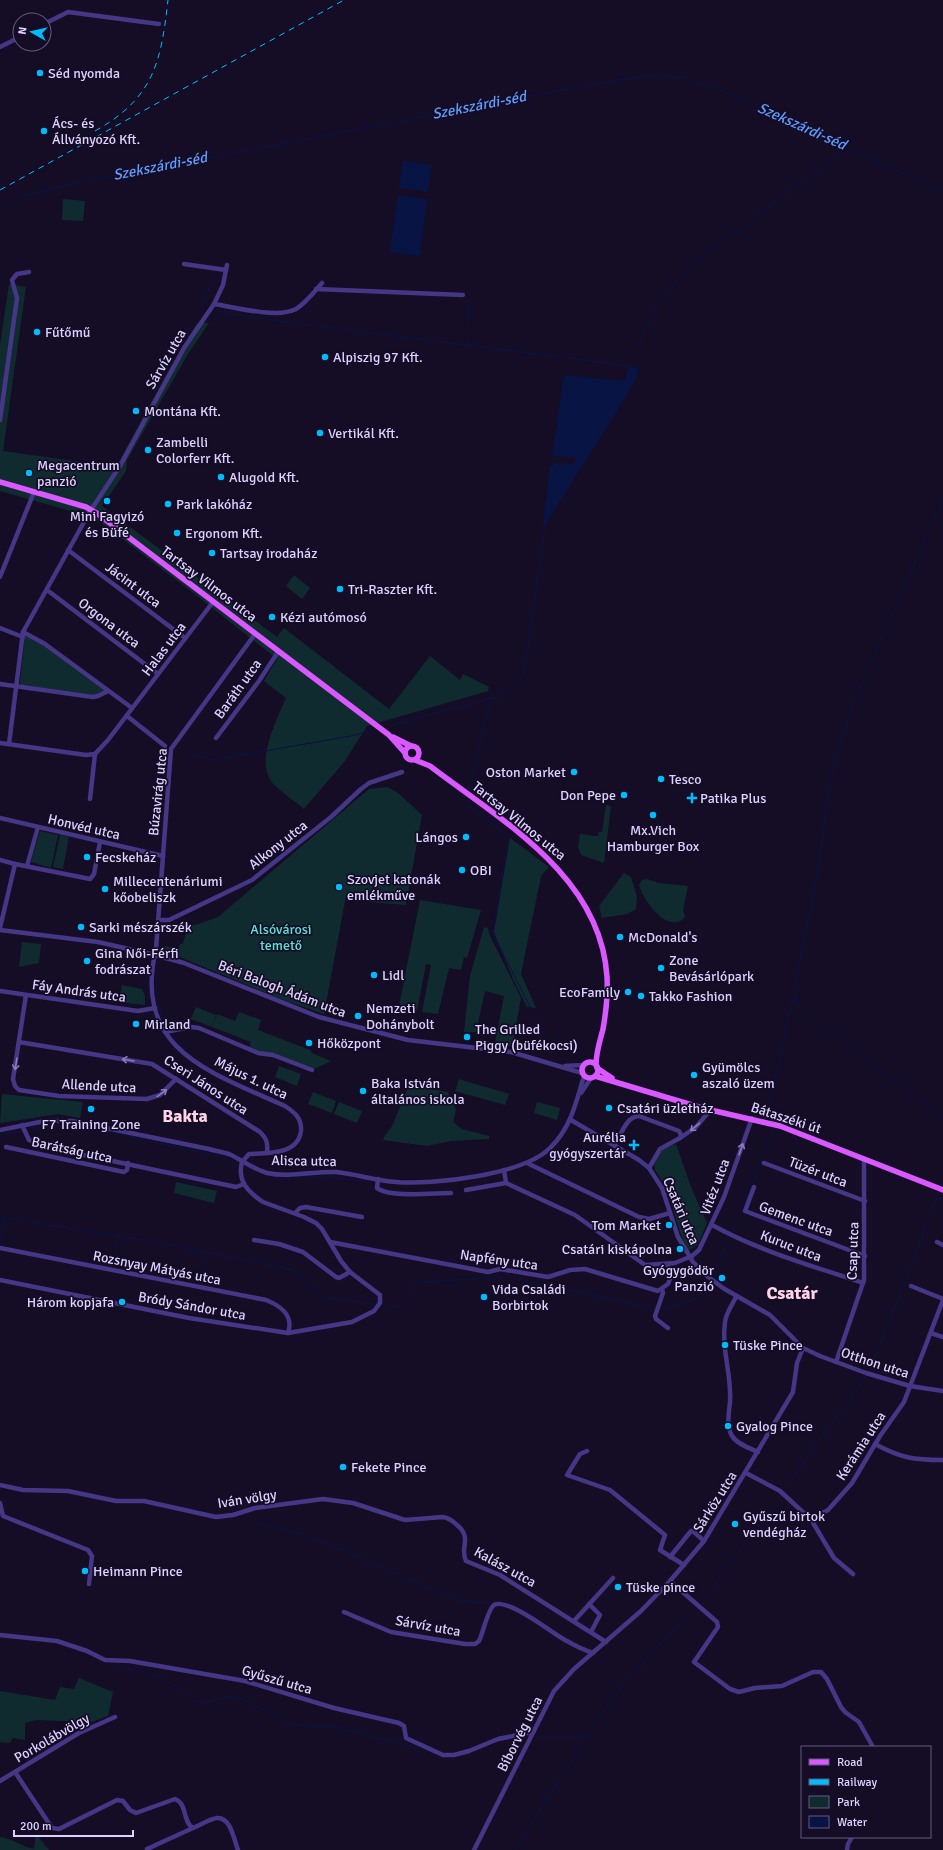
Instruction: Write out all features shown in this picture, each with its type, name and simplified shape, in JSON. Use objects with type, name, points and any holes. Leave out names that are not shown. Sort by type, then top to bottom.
[{"type":"main road","name":"Tartsay Vilmos utca","points":[[0,482],[92,510],[389,735]]},
{"type":"main road","points":[[389,735],[416,747],[430,766]]},
{"type":"main road","points":[[389,735],[409,759],[430,766]]},
{"type":"main road","points":[[405,753],[407,748],[411,746]]},
{"type":"main road","points":[[415,760],[419,756],[420,752]]},
{"type":"main road","name":"Tartsay Vilmos utca","points":[[430,766],[543,853],[561,871],[580,898],[598,936],[606,969],[605,1013],[599,1043],[597,1066],[593,1077]]},
{"type":"main road","points":[[583,1074],[585,1064],[599,1043]]},
{"type":"main road","points":[[585,1064],[592,1062],[617,1082]]},
{"type":"main road","name":"Bátaszéki út","points":[[583,1074],[617,1082],[707,1109],[752,1118],[789,1129],[864,1160],[943,1190]]},
{"type":"street","points":[[52,20],[68,12],[159,24]]},
{"type":"street","points":[[0,47],[12,41]]},
{"type":"street","name":"Sárvíz utca","points":[[23,634],[68,550],[120,466],[184,348],[214,304],[223,285],[226,267],[184,264]]},
{"type":"street","points":[[0,420],[17,298],[12,278],[17,274],[29,272]]},
{"type":"street","points":[[214,304],[270,312],[287,312],[301,306],[322,282]]},
{"type":"street","points":[[316,290],[463,295]]},
{"type":"street","points":[[0,577],[34,492]]},
{"type":"street","name":"Jácint utca","points":[[68,550],[185,638]]},
{"type":"street","name":"Orgona utca","points":[[47,590],[158,674]]},
{"type":"street","name":"Halas utca","points":[[95,754],[127,716],[213,602]]},
{"type":"street","points":[[0,628],[23,634],[45,644],[132,708]]},
{"type":"street","points":[[9,744],[23,634]]},
{"type":"street","name":"Búzavirág utca","points":[[155,955],[173,745],[254,634]]},
{"type":"street","name":"Baráth utca","points":[[216,738],[259,681],[278,652]]},
{"type":"street","points":[[0,684],[93,697],[108,691]]},
{"type":"street","points":[[127,716],[165,746]]},
{"type":"street","points":[[0,743],[95,754],[90,799]]},
{"type":"street","name":"Alkony utca","points":[[158,920],[169,920],[252,880],[331,817],[369,783],[402,772]]},
{"type":"street","name":"Honvéd utca","points":[[0,818],[163,856]]},
{"type":"street","points":[[27,866],[38,827]]},
{"type":"street","points":[[0,860],[90,879],[94,874],[100,842]]},
{"type":"street","points":[[0,929],[16,864]]},
{"type":"street","name":"Béri Balogh Ádám utca","points":[[0,929],[98,942],[155,955],[184,963],[319,1018],[413,1041],[511,1052],[583,1074]]},
{"type":"street","name":"Május 1. utca","points":[[155,955],[152,981],[155,1008],[165,1032],[176,1047],[191,1060],[285,1106],[294,1113],[301,1125],[297,1142],[291,1147],[282,1151],[249,1154],[242,1162]]},
{"type":"street","name":"Fáy András utca","points":[[0,991],[138,1011],[155,1008]]},
{"type":"street","points":[[19,1042],[26,995]]},
{"type":"street","name":"Május 1. utca","points":[[165,1032],[191,1027],[199,1028],[258,1052],[274,1054],[312,1070]]},
{"type":"street","name":"Cseri János utca","points":[[19,1042],[152,1064],[260,1132],[266,1137],[268,1144],[267,1153]]},
{"type":"street","name":"Allende utca","points":[[19,1042],[13,1079],[15,1086],[21,1090],[59,1096],[143,1099],[160,1096],[176,1079]]},
{"type":"street","name":"Béri Balogh Ádám utca","points":[[558,1066],[585,1064]]},
{"type":"street","name":"Alisca utca","points":[[0,1130],[45,1121],[72,1121],[209,1149],[230,1155],[260,1171],[276,1174],[335,1172],[394,1182],[413,1183],[439,1181],[504,1170],[527,1163],[549,1149],[571,1120],[578,1098],[583,1074]]},
{"type":"street","name":"Alisca utca","points":[[578,1098],[593,1077]]},
{"type":"street","points":[[649,1168],[660,1149],[696,1127],[707,1114]]},
{"type":"street","points":[[614,1145],[629,1119],[634,1116],[639,1116],[676,1129],[680,1132],[680,1138]]},
{"type":"street","name":"Vitéz utca","points":[[689,1257],[699,1250],[712,1225],[732,1175],[752,1118]]},
{"type":"street","name":"Csatári utca","points":[[571,1120],[614,1145],[649,1168],[662,1188],[678,1237],[689,1257],[707,1276],[736,1297],[770,1315],[803,1348]]},
{"type":"street","name":"Barátság utca","points":[[22,1125],[25,1136],[32,1143],[236,1187],[244,1184]]},
{"type":"street","name":"Barátság utca","points":[[6,1147],[124,1172],[127,1170],[128,1164]]},
{"type":"street","name":"Csap utca","points":[[836,1362],[863,1283],[865,1256],[864,1160]]},
{"type":"street","points":[[242,1162],[240,1176],[244,1184],[263,1202],[295,1213],[316,1223],[350,1272],[339,1278],[303,1252],[279,1244],[254,1240]]},
{"type":"street","name":"Tüzér utca","points":[[764,1162],[865,1201]]},
{"type":"street","points":[[527,1163],[639,1217],[649,1219],[670,1214]]},
{"type":"street","points":[[504,1170],[506,1183]]},
{"type":"street","points":[[378,1179],[377,1188],[379,1190],[394,1193],[451,1192]]},
{"type":"street","points":[[466,1190],[506,1183],[575,1215],[645,1265],[668,1265],[689,1257]]},
{"type":"street","name":"Gemenc utca","points":[[754,1187],[745,1211],[865,1256]]},
{"type":"street","points":[[295,1213],[300,1208],[306,1207],[362,1217]]},
{"type":"street","name":"Kuruc utca","points":[[712,1225],[734,1237],[836,1275],[863,1283]]},
{"type":"street","name":"Napfény utca","points":[[330,1242],[488,1272],[500,1269],[548,1277],[570,1270],[585,1269],[651,1289],[662,1289]]},
{"type":"street","points":[[937,1242],[943,1245]]},
{"type":"street","name":"Rozsnyay Mátyás utca","points":[[0,1248],[266,1300],[281,1307],[286,1312],[291,1326],[288,1333]]},
{"type":"street","points":[[668,1265],[670,1279],[668,1284],[662,1289],[663,1293],[655,1316],[656,1319],[668,1328]]},
{"type":"street","name":"Bródy Sándor utca","points":[[0,1280],[189,1318],[288,1333],[352,1322],[374,1311],[380,1303],[380,1295],[350,1272]]},
{"type":"street","name":"Kerámia utca","points":[[809,1516],[817,1516],[822,1514],[840,1498],[852,1483],[875,1444],[904,1402],[943,1300],[911,1286]]},
{"type":"street","points":[[736,1297],[725,1320],[724,1329],[724,1347],[730,1389],[729,1428],[732,1435],[738,1442],[758,1452]]},
{"type":"street","points":[[931,1333],[943,1337]]},
{"type":"street","name":"Otthon utca","points":[[803,1348],[836,1362],[910,1386],[926,1390],[943,1391]]},
{"type":"street","name":"Sárköz utca","points":[[606,1642],[641,1611],[670,1581],[704,1541],[793,1392],[797,1363],[803,1348]]},
{"type":"street","points":[[875,1444],[902,1457],[910,1459],[943,1460]]},
{"type":"street","points":[[587,1451],[580,1454],[567,1475],[605,1487],[617,1495],[665,1535],[660,1550],[684,1565]]},
{"type":"street","points":[[746,1473],[780,1491],[809,1516],[834,1558],[853,1574]]},
{"type":"street","name":"Iván völgy","points":[[0,1485],[23,1490],[68,1491],[116,1500],[144,1500],[216,1517],[233,1515],[255,1508],[323,1499],[353,1504],[405,1520],[437,1516],[448,1518]]},
{"type":"street","points":[[0,1503],[3,1516],[88,1550],[92,1556],[89,1584]]},
{"type":"street","name":"Kalász utca","points":[[448,1518],[463,1530],[465,1535],[464,1557],[466,1561],[500,1575],[606,1642]]},
{"type":"street","points":[[670,1557],[691,1531],[693,1531],[704,1541]]},
{"type":"street","points":[[574,1622],[613,1578]]},
{"type":"street","points":[[670,1581],[717,1622],[718,1626],[694,1662],[730,1689],[739,1692],[755,1688],[782,1686],[813,1672],[821,1672],[828,1679],[841,1707],[845,1712],[859,1722],[872,1746]]},
{"type":"street","name":"Sárvíz utca","points":[[344,1612],[391,1632],[433,1640],[470,1644],[479,1641],[491,1608],[493,1605],[501,1603],[524,1614],[564,1640],[593,1653]]},
{"type":"street","points":[[589,1604],[600,1615],[591,1632]]},
{"type":"street","name":"Gyűszű utca","points":[[0,1635],[57,1641],[87,1651],[105,1660],[179,1669],[269,1687],[334,1708],[398,1723],[404,1726],[406,1738],[443,1755],[470,1751],[498,1739],[532,1732]]},
{"type":"street","name":"Bíborvég utca","points":[[474,1850],[532,1732],[554,1691],[574,1669],[606,1642]]},
{"type":"street","name":"Porkolábvölgy","points":[[0,1781],[79,1733],[115,1717]]},
{"type":"street","points":[[15,1772],[52,1828],[59,1829],[81,1816],[117,1800],[123,1801],[130,1810],[136,1813],[176,1799],[181,1803],[188,1823],[193,1828]]},
{"type":"street","points":[[147,1849],[217,1818],[224,1820],[228,1824],[238,1850]]},
{"type":"street","points":[[847,1850],[851,1838]]},
{"type":"green space","points":[[63,199],[85,201],[83,221],[62,220]]},
{"type":"green space","points":[[9,284],[26,287],[3,451],[116,467],[172,364],[197,323],[209,323],[188,354],[127,460],[126,471],[102,506],[277,637],[284,628],[389,709],[430,656],[460,680],[463,674],[489,687],[488,691],[367,726],[345,761],[304,809],[282,792],[271,781],[267,772],[266,762],[267,751],[273,728],[286,698],[264,681],[277,659],[95,518],[0,491],[0,345]]},
{"type":"green space","points":[[294,575],[310,588],[302,599],[286,586]]},
{"type":"green space","points":[[25,636],[47,647],[106,691],[96,695],[21,685],[20,682]]},
{"type":"green space","name":"Alsóvárosi temető","points":[[387,787],[397,792],[422,815],[406,905],[370,902],[346,896],[324,1014],[286,1001],[165,951],[164,946],[179,948],[180,944],[183,944],[188,924],[195,925],[218,917],[369,789]]},
{"type":"green space","points":[[606,805],[611,806],[604,863],[581,855],[578,847],[580,834],[598,836],[599,832],[602,832]]},
{"type":"green space","points":[[40,831],[58,835],[51,868],[31,862]]},
{"type":"green space","points":[[60,835],[69,837],[63,869],[53,867]]},
{"type":"green space","points":[[510,838],[549,867],[541,876],[521,974],[536,1008],[527,1007],[513,979],[494,932]]},
{"type":"green space","points":[[624,873],[631,877],[637,897],[636,909],[627,914],[602,918],[599,906]]},
{"type":"green space","points":[[647,879],[658,883],[688,886],[683,910],[685,917],[678,922],[671,922],[657,914],[645,899],[639,885],[642,880]]},
{"type":"green space","points":[[420,900],[481,910],[467,958],[464,957],[461,970],[449,968],[438,1014],[422,1012],[431,965],[426,964],[417,1011],[399,1006]]},
{"type":"green space","points":[[484,927],[488,928],[489,934],[521,998],[512,1047],[495,1043],[504,996],[485,991],[476,1032],[464,1032],[470,976]]},
{"type":"green space","points":[[22,942],[41,944],[39,963],[19,967]]},
{"type":"green space","points":[[122,985],[142,989],[145,996],[145,1005],[119,1002]]},
{"type":"green space","points":[[196,1007],[216,1015],[212,1027],[191,1019]]},
{"type":"green space","points":[[239,1012],[261,1020],[258,1030],[310,1050],[312,1053],[331,1061],[312,1070],[249,1049],[251,1042],[212,1027],[217,1014],[235,1021]]},
{"type":"green space","points":[[279,1066],[301,1074],[297,1086],[275,1077]]},
{"type":"green space","points":[[459,1079],[509,1094],[505,1105],[455,1091]]},
{"type":"green space","points":[[409,1085],[448,1092],[456,1110],[453,1122],[462,1129],[489,1136],[489,1139],[451,1141],[427,1146],[383,1140],[393,1124]]},
{"type":"green space","points":[[313,1092],[336,1101],[332,1113],[308,1104]]},
{"type":"green space","points":[[2,1094],[83,1102],[80,1118],[58,1114],[0,1123]]},
{"type":"green space","points":[[339,1102],[362,1111],[357,1123],[334,1114]]},
{"type":"green space","points":[[537,1102],[560,1108],[557,1120],[534,1113]]},
{"type":"green space","points":[[676,1144],[691,1187],[707,1223],[698,1244],[688,1251],[682,1238],[666,1187],[655,1170],[654,1161],[662,1150]]},
{"type":"green space","points":[[176,1182],[217,1191],[214,1203],[174,1193]]},
{"type":"green space","points":[[79,1678],[113,1692],[108,1716],[92,1722],[36,1720],[25,1723],[25,1740],[13,1738],[10,1743],[0,1742],[0,1691],[55,1700],[60,1687],[74,1689]]},
{"type":"green space","points":[[36,1834],[49,1850],[0,1850],[0,1837],[34,1849]]},
{"type":"water","points":[[403,161],[432,165],[428,192],[399,188]]},
{"type":"water","points":[[398,195],[427,199],[420,256],[390,252]]},
{"type":"water","points":[[629,366],[638,368],[630,389],[546,525],[543,525],[550,466],[553,466],[553,463],[573,464],[577,458],[552,456],[564,375],[625,381]]},
{"type":"waterway","name":"Szekszárdi-séd","points":[[0,209],[25,196],[84,181],[593,84],[651,75],[684,78],[716,88],[845,148],[943,190]]},
{"type":"waterway","points":[[639,345],[642,335],[652,315],[670,287],[685,271],[845,148]]},
{"type":"waterway","points":[[205,310],[202,308],[211,284]]},
{"type":"waterway","points":[[468,299],[469,324]]},
{"type":"waterway","points":[[215,311],[293,323],[608,363],[629,367]]},
{"type":"waterway","points":[[469,337],[469,344]]},
{"type":"waterway","points":[[943,499],[854,702],[841,739],[828,794],[819,864],[794,992],[798,1004],[812,1018],[943,1117]]},
{"type":"waterway","points":[[392,725],[504,695],[519,682],[526,663],[545,526]]},
{"type":"waterway","points":[[470,793],[490,700]]},
{"type":"waterway","points":[[184,750],[199,757],[213,760],[351,736],[373,730]]},
{"type":"waterway","points":[[469,798],[467,805],[509,836],[493,934],[550,1046]]},
{"type":"waterway","points":[[156,974],[157,997]]},
{"type":"waterway","points":[[148,976],[150,1004]]},
{"type":"waterway","points":[[771,1120],[769,1115],[769,1105],[794,994]]},
{"type":"waterway","points":[[158,1004],[166,1025]]},
{"type":"waterway","points":[[152,1013],[158,1029]]},
{"type":"waterway","points":[[172,1035],[187,1050]]},
{"type":"waterway","points":[[32,1128],[65,1125],[97,1129],[209,1153],[235,1163]]},
{"type":"waterway","points":[[732,1233],[775,1128]]},
{"type":"waterway","points":[[0,1135],[19,1131]]},
{"type":"waterway","points":[[276,1179],[328,1177],[370,1182]]},
{"type":"waterway","points":[[871,1369],[937,1197]]},
{"type":"waterway","points":[[938,1199],[943,1200]]},
{"type":"waterway","points":[[0,1217],[167,1244],[285,1268],[293,1270],[328,1298],[374,1304]]},
{"type":"waterway","points":[[0,1244],[5,1217]]},
{"type":"waterway","points":[[111,1266],[120,1236]]},
{"type":"waterway","points":[[713,1273],[731,1236]]},
{"type":"waterway","points":[[199,1284],[207,1252]]},
{"type":"waterway","points":[[414,1288],[418,1282],[511,1277]]},
{"type":"waterway","points":[[515,1278],[655,1309]]},
{"type":"waterway","points":[[660,1309],[696,1299],[709,1283]]},
{"type":"waterway","points":[[402,1303],[411,1292]]},
{"type":"waterway","points":[[383,1305],[398,1307]]},
{"type":"waterway","points":[[788,1484],[866,1376]]},
{"type":"waterway","points":[[703,1598],[723,1574],[776,1502]]},
{"type":"waterway","points":[[254,1523],[298,1533],[320,1541],[460,1601],[492,1603]]},
{"type":"waterway","points":[[515,1850],[611,1700],[658,1646],[690,1613]]},
{"type":"waterway","points":[[111,1663],[149,1674],[170,1683]]},
{"type":"waterway","points":[[173,1685],[192,1700],[202,1703],[226,1697],[239,1698],[289,1722],[310,1727],[337,1727],[429,1751]]},
{"type":"waterway","points":[[519,1737],[528,1737]]},
{"type":"waterway","points":[[536,1737],[587,1737]]},
{"type":"railway","points":[[95,131],[115,118],[130,105],[142,91],[151,76],[162,42],[168,0]]},
{"type":"railway","points":[[0,190],[344,0]]},
{"type":"place","name":"Séd nyomda","points":[[40,73]]},
{"type":"place","name":"Ács- és Állványozó Kft.","points":[[44,131]]},
{"type":"place","name":"Fűtőmű","points":[[37,332]]},
{"type":"place","name":"Alpiszig 97 Kft.","points":[[325,357]]},
{"type":"place","name":"Montána Kft.","points":[[136,411]]},
{"type":"place","name":"Vertikál Kft.","points":[[320,433]]},
{"type":"place","name":"Zambelli Colorferr Kft.","points":[[148,450]]},
{"type":"place","name":"Megacentrum panzió","points":[[29,473]]},
{"type":"place","name":"Alugold Kft.","points":[[221,477]]},
{"type":"place","name":"Mini Fagyizó és Büfé","points":[[107,501]]},
{"type":"place","name":"Park lakóház","points":[[168,504]]},
{"type":"place","name":"Ergonom Kft.","points":[[177,533]]},
{"type":"place","name":"Tartsay irodaház","points":[[212,553]]},
{"type":"place","name":"Tri-Raszter Kft.","points":[[340,589]]},
{"type":"place","name":"Kézi autómosó","points":[[272,617]]},
{"type":"place","name":"Oston Market","points":[[574,772]]},
{"type":"place","name":"Tesco","points":[[661,779]]},
{"type":"place","name":"Don Pepe","points":[[624,795]]},
{"type":"place","name":"Patika Plus","points":[[692,798]]},
{"type":"place","name":"Mx.Vich Hamburger Box","points":[[653,815]]},
{"type":"place","name":"Lángos","points":[[466,837]]},
{"type":"place","name":"Fecskeház","points":[[87,857]]},
{"type":"place","name":"OBI","points":[[462,870]]},
{"type":"place","name":"Szovjet katonák emlékműve","points":[[339,887]]},
{"type":"place","name":"Millecentenáriumi kőobeliszk","points":[[105,889]]},
{"type":"place","name":"Sarki mészárszék","points":[[81,927]]},
{"type":"place","name":"McDonald's","points":[[620,937]]},
{"type":"place","name":"Gina Női-Férfi fodrászat","points":[[87,961]]},
{"type":"place","name":"Zone Bevásárlópark","points":[[661,968]]},
{"type":"place","name":"Lidl","points":[[374,975]]},
{"type":"place","name":"EcoFamily","points":[[628,992]]},
{"type":"place","name":"Takko Fashion","points":[[641,996]]},
{"type":"place","name":"Nemzeti Dohánybolt","points":[[358,1016]]},
{"type":"place","name":"Mirland","points":[[136,1024]]},
{"type":"place","name":"The Grilled Piggy (büfékocsi)","points":[[467,1037]]},
{"type":"place","name":"Hőközpont","points":[[309,1043]]},
{"type":"place","name":"Gyümölcs aszaló üzem","points":[[694,1075]]},
{"type":"place","name":"Baka István általános iskola","points":[[363,1091]]},
{"type":"place","name":"Csatári üzletház","points":[[609,1108]]},
{"type":"place","name":"F7 Training Zone","points":[[91,1109]]},
{"type":"place","name":"Aurélia gyógyszertár","points":[[634,1145]]},
{"type":"place","name":"Tom Market","points":[[669,1225]]},
{"type":"place","name":"Csatári kiskápolna","points":[[680,1249]]},
{"type":"place","name":"Gyógygödör Panzió","points":[[722,1278]]},
{"type":"place","name":"Vida Családi Borbirtok","points":[[484,1297]]},
{"type":"place","name":"Három kopjafa","points":[[122,1302]]},
{"type":"place","name":"Tüske Pince","points":[[725,1345]]},
{"type":"place","name":"Gyalog Pince","points":[[728,1426]]},
{"type":"place","name":"Fekete Pince","points":[[343,1467]]},
{"type":"place","name":"Gyűszű birtok vendégház","points":[[735,1524]]},
{"type":"place","name":"Heimann Pince","points":[[85,1571]]},
{"type":"place","name":"Tüske pince","points":[[618,1587]]},
{"type":"district","name":"Bakta","points":[[185,1116]]},
{"type":"district","name":"Csatár","points":[[792,1293]]}]
